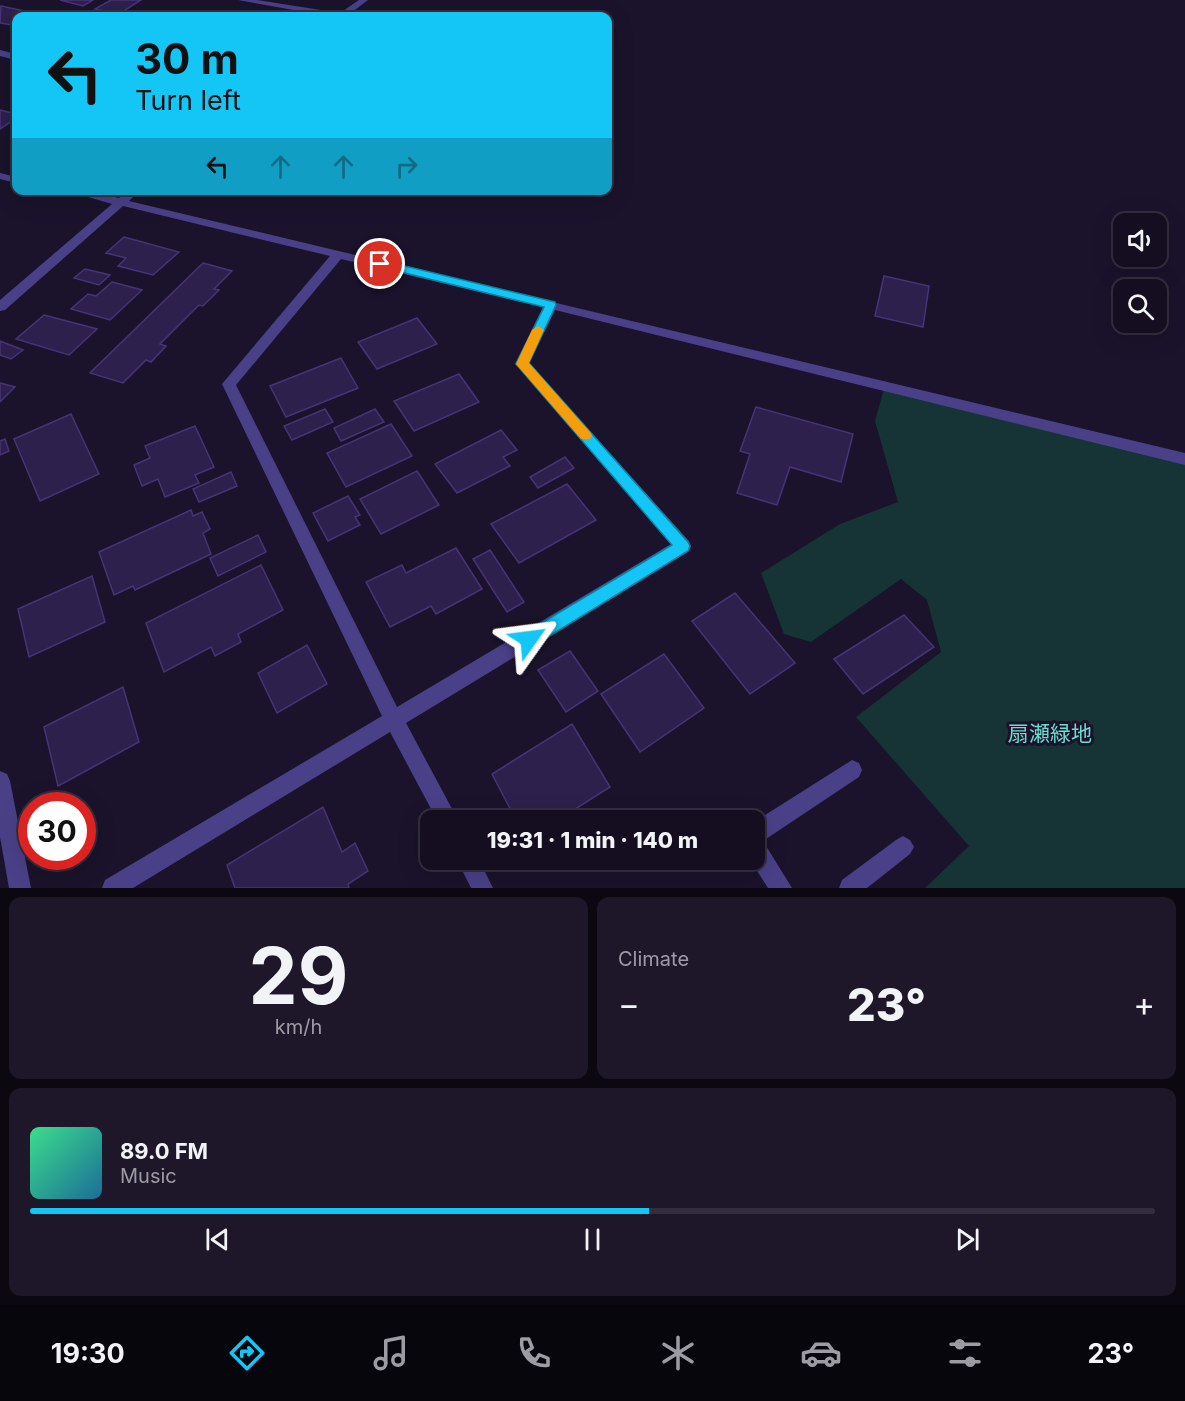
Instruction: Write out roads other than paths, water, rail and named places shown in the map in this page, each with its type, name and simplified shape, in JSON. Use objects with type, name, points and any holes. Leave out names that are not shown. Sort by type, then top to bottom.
[{"type":"street","points":[[242,0],[316,12]]},
{"type":"street","points":[[347,12],[364,0]]},
{"type":"street","points":[[93,195],[1185,459]]},
{"type":"street","points":[[0,307],[129,195]]},
{"type":"street","points":[[338,254],[229,384],[394,721],[443,810]]},
{"type":"street","points":[[113,888],[683,546],[522,364],[550,305]]},
{"type":"street","points":[[765,828],[852,770]]},
{"type":"street","points":[[0,782],[20,888]]},
{"type":"street","points":[[850,888],[903,847]]},
{"type":"street","points":[[765,864],[781,888]]},
{"type":"street","points":[[473,870],[482,888]]},
{"type":"park label","name":"扇瀬緑地","points":[[1050,733]]}]
